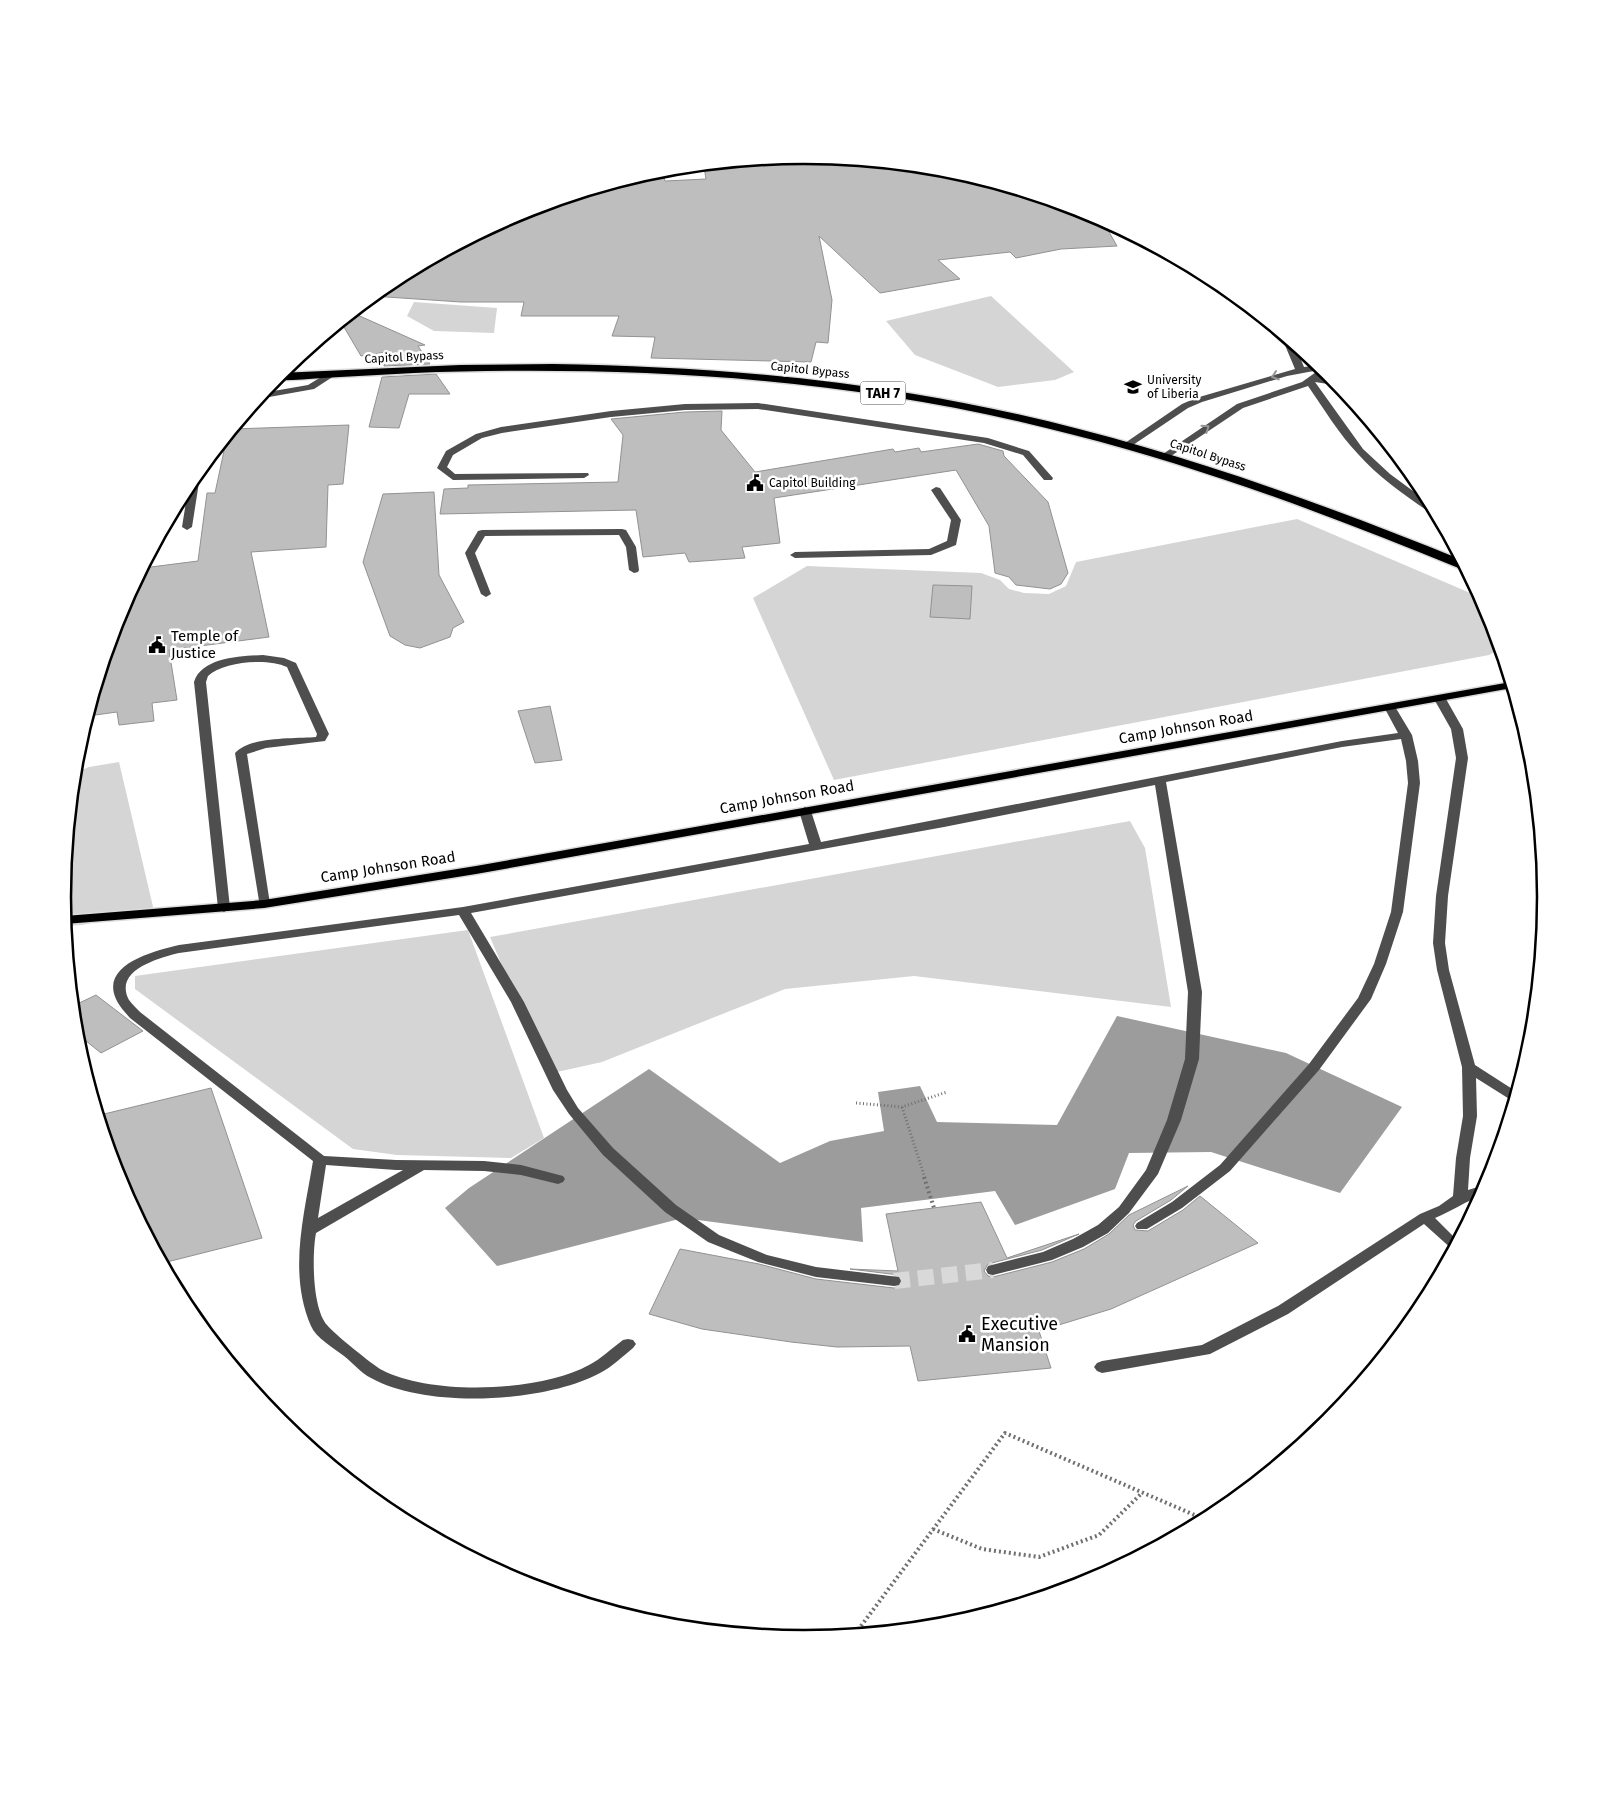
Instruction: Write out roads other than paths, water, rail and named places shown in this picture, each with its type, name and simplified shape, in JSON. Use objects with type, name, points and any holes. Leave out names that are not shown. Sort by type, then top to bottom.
[{"type":"highway","name":"Capitol Bypass","points":[[289,376],[459,368],[598,368],[720,375],[832,385],[934,401],[1026,419],[1165,456],[1311,504],[1457,563]]},
{"type":"main road","name":"Camp Johnson Road","points":[[72,919],[264,904],[476,870],[1507,686]]},
{"type":"lane","points":[[1292,349],[1300,370]]},
{"type":"lane","points":[[1127,445],[1194,402],[1300,370],[1312,368]]},
{"type":"lane","points":[[271,395],[311,387],[331,374]]},
{"type":"lane","points":[[1165,456],[1240,406],[1312,380],[1319,375]]},
{"type":"lane","points":[[1312,380],[1326,382]]},
{"type":"lane","points":[[1312,380],[1360,450],[1393,481],[1422,502]]},
{"type":"lane","points":[[584,475],[454,477],[442,468],[449,453],[480,436],[500,430],[611,414],[732,405],[758,406],[985,440],[1026,453],[1048,478]]},
{"type":"lane","points":[[795,555],[931,552],[952,542],[956,520],[936,490]]},
{"type":"lane","points":[[187,527],[192,494]]},
{"type":"lane","points":[[486,594],[470,552],[482,533],[622,532],[631,547],[634,570]]},
{"type":"lane","points":[[224,908],[200,682],[201,676],[207,670],[216,667],[268,658],[283,660],[292,664],[323,734],[321,739],[256,746],[245,749],[241,753],[264,904]]},
{"type":"lane","points":[[1440,699],[1457,729],[1462,758],[1442,896],[1439,943],[1442,970],[1469,1067],[1470,1116],[1463,1158],[1460,1198]]},
{"type":"lane","points":[[1142,1226],[1177,1205],[1225,1168],[1314,1067],[1364,999],[1380,964],[1396,912],[1414,783],[1412,756],[1406,734],[1390,707]]},
{"type":"lane","points":[[558,1179],[520,1170],[484,1166],[320,1160],[135,1015],[122,999],[119,986],[123,976],[134,965],[154,955],[179,949],[463,910],[816,846],[1160,781],[1342,744],[1406,734]]},
{"type":"lane","points":[[993,1270],[1047,1256],[1078,1243],[1103,1229],[1124,1210],[1153,1171],[1174,1120],[1192,1059],[1195,992],[1160,781]]},
{"type":"lane","points":[[805,811],[816,846]]},
{"type":"lane","points":[[463,910],[525,1014],[566,1100],[590,1133],[649,1189],[692,1225],[723,1243],[749,1253],[824,1272],[894,1281]]},
{"type":"lane","points":[[1469,1067],[1511,1094]]},
{"type":"lane","points":[[320,1160],[306,1247],[308,1296],[319,1327],[376,1374],[418,1388],[456,1392],[506,1392],[559,1383],[595,1369],[628,1344]]},
{"type":"lane","points":[[309,1230],[423,1165]]},
{"type":"lane","points":[[1102,1367],[1205,1350],[1283,1310],[1425,1217],[1444,1209],[1460,1198],[1475,1192]]},
{"type":"lane","points":[[1425,1217],[1451,1242]]},
{"type":"tunnel","points":[[894,1281],[993,1270]]},
{"type":"place","name":"University of Liberia","points":[[1133,387]]},
{"type":"place","name":"Capitol Building","points":[[755,483]]},
{"type":"place","name":"Temple of Justice","points":[[157,645]]},
{"type":"place","name":"Executive Mansion","points":[[967,1334]]}]
